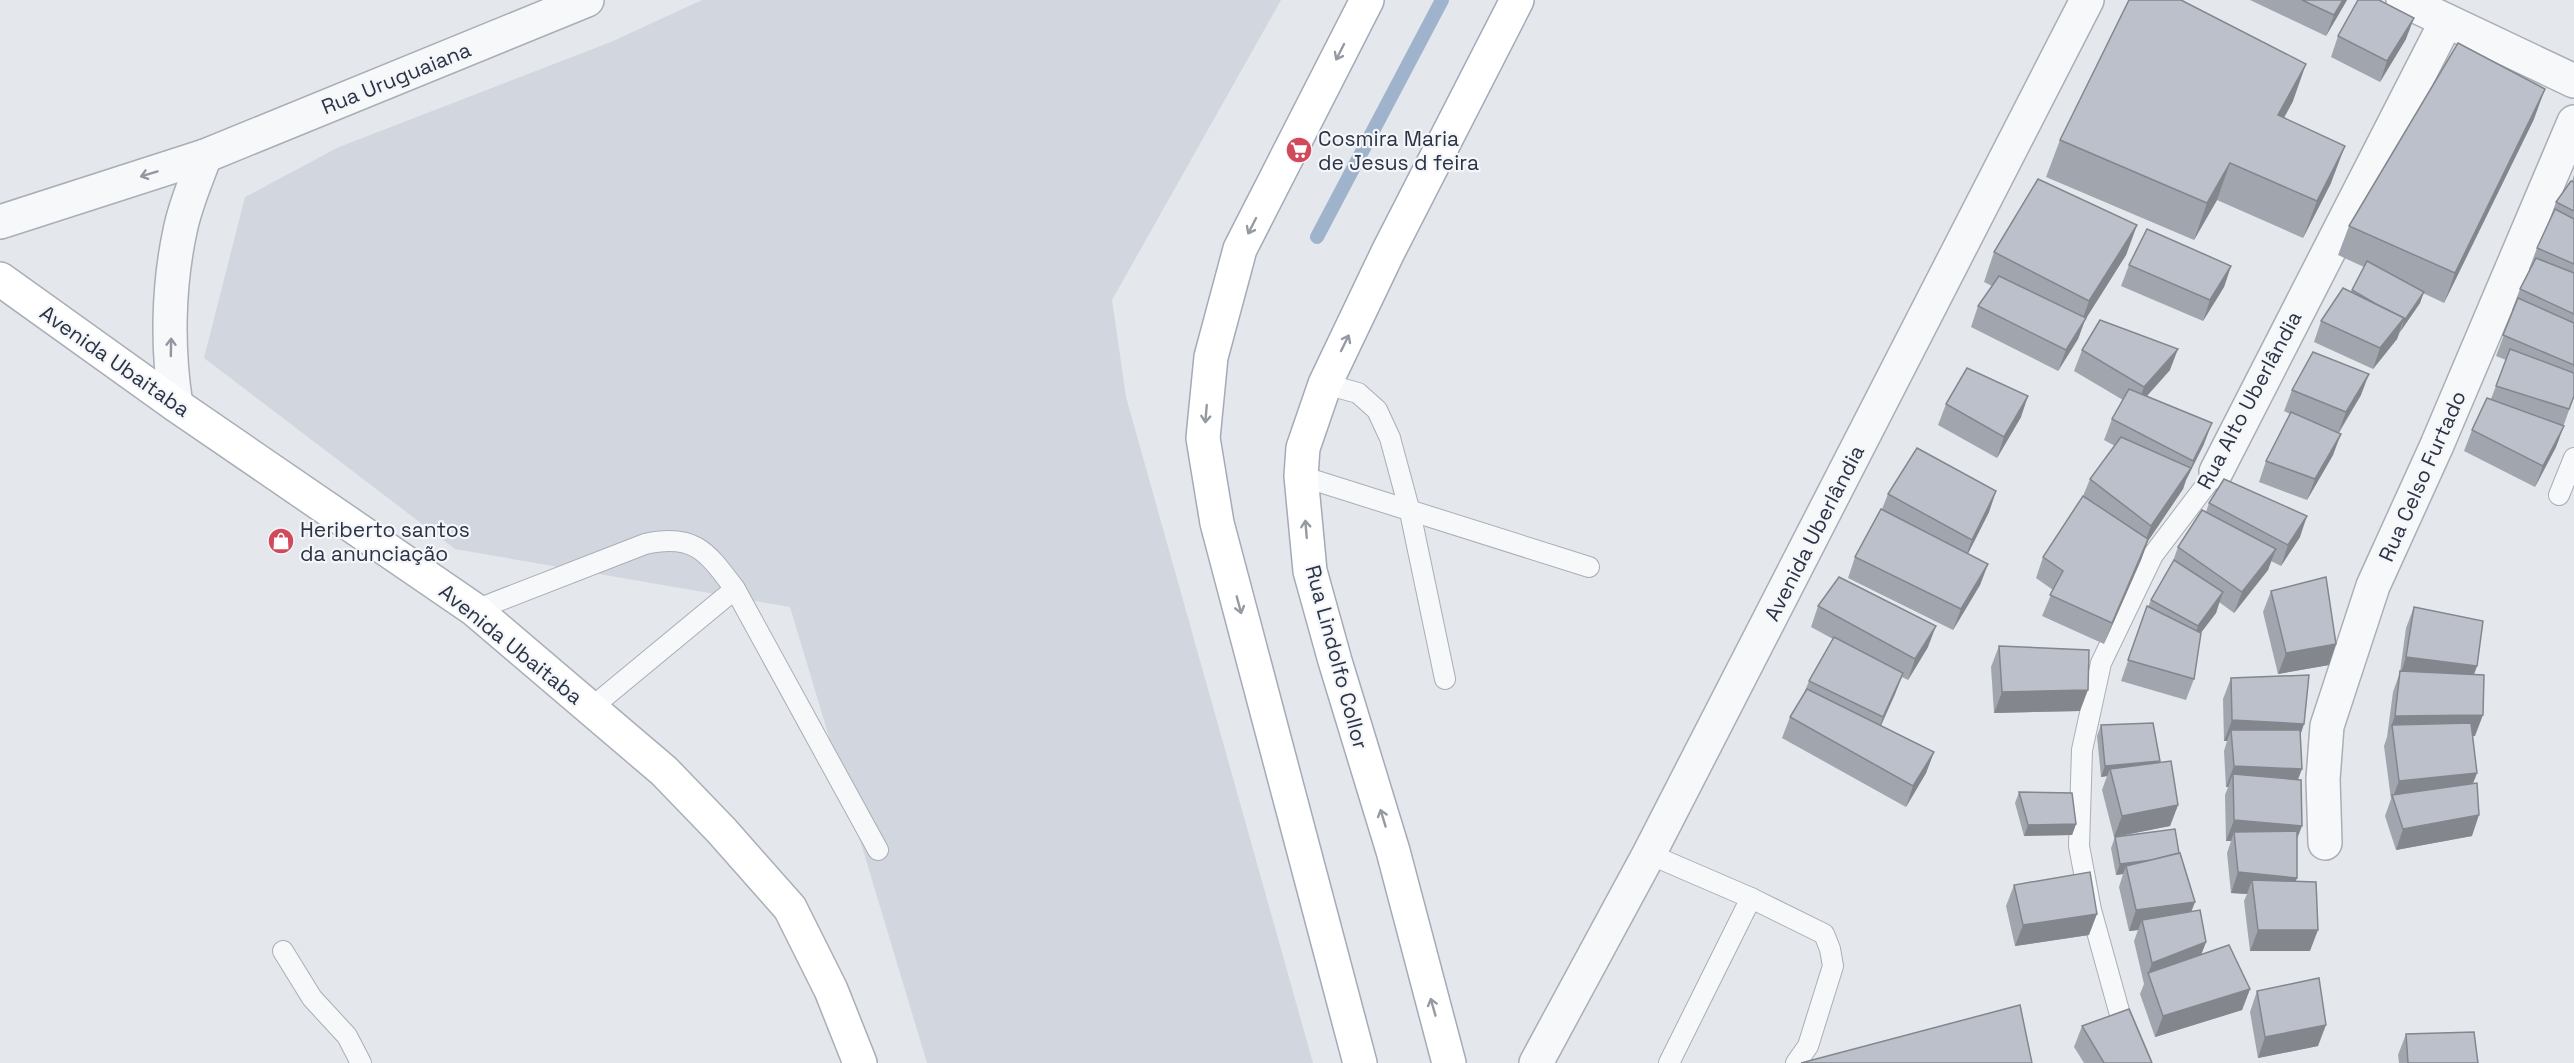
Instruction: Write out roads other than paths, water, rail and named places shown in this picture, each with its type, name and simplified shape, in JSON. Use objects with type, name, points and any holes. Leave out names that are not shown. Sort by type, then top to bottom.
[{"type":"main road","points":[[1360,1063],[1217,523],[1203,438],[1211,357],[1240,249],[1366,0]]},
{"type":"main road","name":"Rua Lindolfo Collor","points":[[1449,1063],[1393,851],[1310,571],[1301,476],[1303,448],[1325,384],[1388,252],[1517,0]]},
{"type":"main road","name":"Avenida Ubaitaba","points":[[0,279],[176,405],[475,609],[664,771],[721,830],[790,908],[831,990],[860,1063]]},
{"type":"street","name":"Rua Uruguaiana","points":[[0,222],[205,156],[587,0]]},
{"type":"street","name":"Avenida Uberlândia","points":[[1536,1063],[1649,854],[2087,0]]},
{"type":"street","points":[[2403,0],[2574,81]]},
{"type":"street","name":"Rua Alto Uberlândia","points":[[2216,472],[2446,22]]},
{"type":"street","name":"Rua Celso Furtado","points":[[2325,843],[2323,779],[2327,726],[2373,586],[2437,445],[2574,122]]},
{"type":"street","points":[[176,405],[170,371],[173,282],[180,231],[205,156]]},
{"type":"lane","points":[[1325,384],[1358,393],[1377,410],[1390,438],[1410,512],[1444,679]]},
{"type":"lane","points":[[2559,495],[2574,459]]},
{"type":"lane","name":"Rua Alto Uberlândia","points":[[2141,1063],[2119,1011],[2091,909],[2079,846],[2082,750],[2101,663],[2153,555],[2216,472]]},
{"type":"lane","points":[[1301,476],[1589,567]]},
{"type":"lane","points":[[475,609],[645,544],[665,539],[686,541],[698,547],[712,559],[735,589],[878,850]]},
{"type":"lane","points":[[591,708],[735,589]]},
{"type":"lane","points":[[1649,854],[1751,898],[1824,934],[1833,966],[1808,1047],[1796,1063]]},
{"type":"lane","points":[[1669,1063],[1751,898]]},
{"type":"lane","points":[[283,951],[312,998],[347,1036],[360,1063]]},
{"type":"waterway","points":[[1317,237],[1442,0]]},
{"type":"place","name":"Cosmira Maria de Jesus d feira","points":[[1299,150]]},
{"type":"place","name":"Heriberto santos da anunciação","points":[[281,541]]}]
